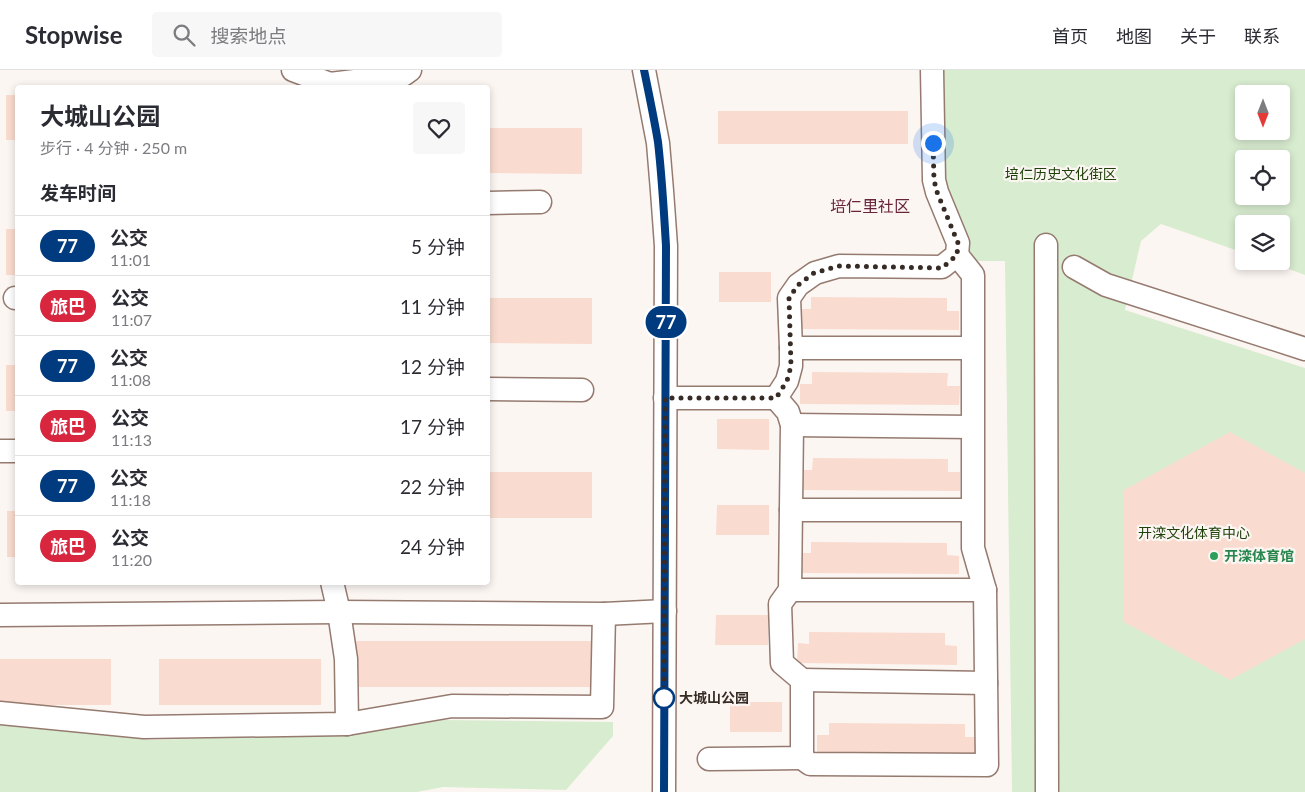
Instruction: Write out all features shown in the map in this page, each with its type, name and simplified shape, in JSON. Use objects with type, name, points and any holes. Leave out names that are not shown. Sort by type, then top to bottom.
[{"type":"street","points":[[293,70],[328,85]]},
{"type":"street","points":[[336,85],[404,74],[410,70]]},
{"type":"street","points":[[644,70],[658,143],[666,246],[664,792]]},
{"type":"street","points":[[709,759],[802,758],[810,764],[986,764],[985,590],[973,548],[973,275],[957,255],[958,243],[934,180],[932,70]]},
{"type":"street","points":[[490,202],[540,202]]},
{"type":"street","points":[[1046,245],[1048,792]]},
{"type":"street","points":[[776,398],[787,381],[791,366],[789,298],[798,285],[814,273],[839,266],[942,268],[957,255]]},
{"type":"street","points":[[1074,267],[1106,285],[1305,349]]},
{"type":"street","points":[[791,348],[972,348]]},
{"type":"street","points":[[490,389],[582,390]]},
{"type":"street","points":[[665,398],[776,398],[788,412],[792,425],[790,590],[780,604],[782,663],[802,680],[986,683]]},
{"type":"street","points":[[792,425],[972,427]]},
{"type":"street","points":[[0,451],[15,451]]},
{"type":"street","points":[[791,510],[972,510]]},
{"type":"street","points":[[333,585],[346,659],[347,724]]},
{"type":"street","points":[[790,590],[985,590]]},
{"type":"street","points":[[0,616],[339,612],[604,614],[665,611]]},
{"type":"street","points":[[0,713],[144,727],[347,724],[452,706],[602,707],[604,614]]},
{"type":"street","points":[[802,680],[802,758]]},
{"type":"green space","points":[[938,70],[1305,70],[1305,275],[1290,269],[1290,215],[1235,215],[1235,250],[1161,224],[1141,241],[1125,310],[1305,368],[1305,792],[1012,792],[1005,261],[973,261],[942,190]]},
{"type":"green space","points":[[443,720],[613,722],[613,736],[566,790],[443,787],[417,792],[0,792],[0,725],[153,740],[345,734]]},
{"type":"building","points":[[6,95],[15,95],[15,140],[6,140]]},
{"type":"building","points":[[718,111],[908,111],[908,144],[718,144]]},
{"type":"building","points":[[490,128],[582,128],[582,174],[490,173]]},
{"type":"building","points":[[6,229],[15,229],[15,275],[6,275]]},
{"type":"building","points":[[719,272],[771,272],[771,302],[719,302]]},
{"type":"building","points":[[811,297],[947,298],[947,311],[959,311],[959,330],[799,329],[799,309],[811,309]]},
{"type":"building","points":[[490,298],[592,298],[592,344],[490,343]]},
{"type":"building","points":[[6,365],[15,365],[15,411],[6,411]]},
{"type":"building","points":[[812,372],[948,373],[947,386],[960,386],[959,405],[800,404],[800,384],[812,384]]},
{"type":"building","points":[[717,419],[769,419],[769,450],[717,449]]},
{"type":"building","name":"开滦体育馆","points":[[1230,432],[1305,473],[1305,639],[1230,680],[1124,622],[1124,490]]},
{"type":"building","points":[[813,458],[948,459],[948,472],[960,472],[960,491],[800,490],[800,470],[812,470]]},
{"type":"building","points":[[490,472],[592,472],[592,518],[490,518]]},
{"type":"building","points":[[717,505],[769,505],[769,535],[716,535]]},
{"type":"building","points":[[7,511],[15,511],[15,557],[7,557]]},
{"type":"building","points":[[811,542],[947,543],[947,555],[959,556],[959,574],[799,573],[799,553],[811,553]]},
{"type":"building","points":[[716,615],[768,615],[768,645],[715,645]]},
{"type":"building","points":[[809,632],[945,633],[945,645],[957,646],[957,665],[797,663],[798,643],[809,644]]},
{"type":"building","points":[[354,641],[591,641],[591,687],[354,687]]},
{"type":"building","points":[[0,659],[111,659],[111,705],[0,705]]},
{"type":"building","points":[[159,659],[321,659],[321,705],[159,705]]},
{"type":"building","points":[[730,702],[782,702],[782,732],[730,732]]},
{"type":"building","points":[[829,723],[965,724],[965,737],[976,737],[976,756],[817,754],[817,735],[829,735]]},
{"type":"bus line","name":"77","points":[[644,70],[658,143],[666,246],[664,792]]},
{"type":"place","name":"开滦体育馆","points":[[1214,556]]},
{"type":"place","name":"大城山公园","points":[[664,698]]},
{"type":"district","name":"培仁里社区","points":[[870,206]]},
{"type":"route","points":[[664,698],[664,702],[665,398],[776,398],[787,381],[791,366],[789,298],[798,285],[814,273],[839,266],[942,268],[957,255],[958,243],[934,180],[933,143]]},
{"type":"park label","name":"培仁历史文化街区","points":[[1061,174]]},
{"type":"park label","name":"开滦文化体育中心","points":[[1194,533]]}]
